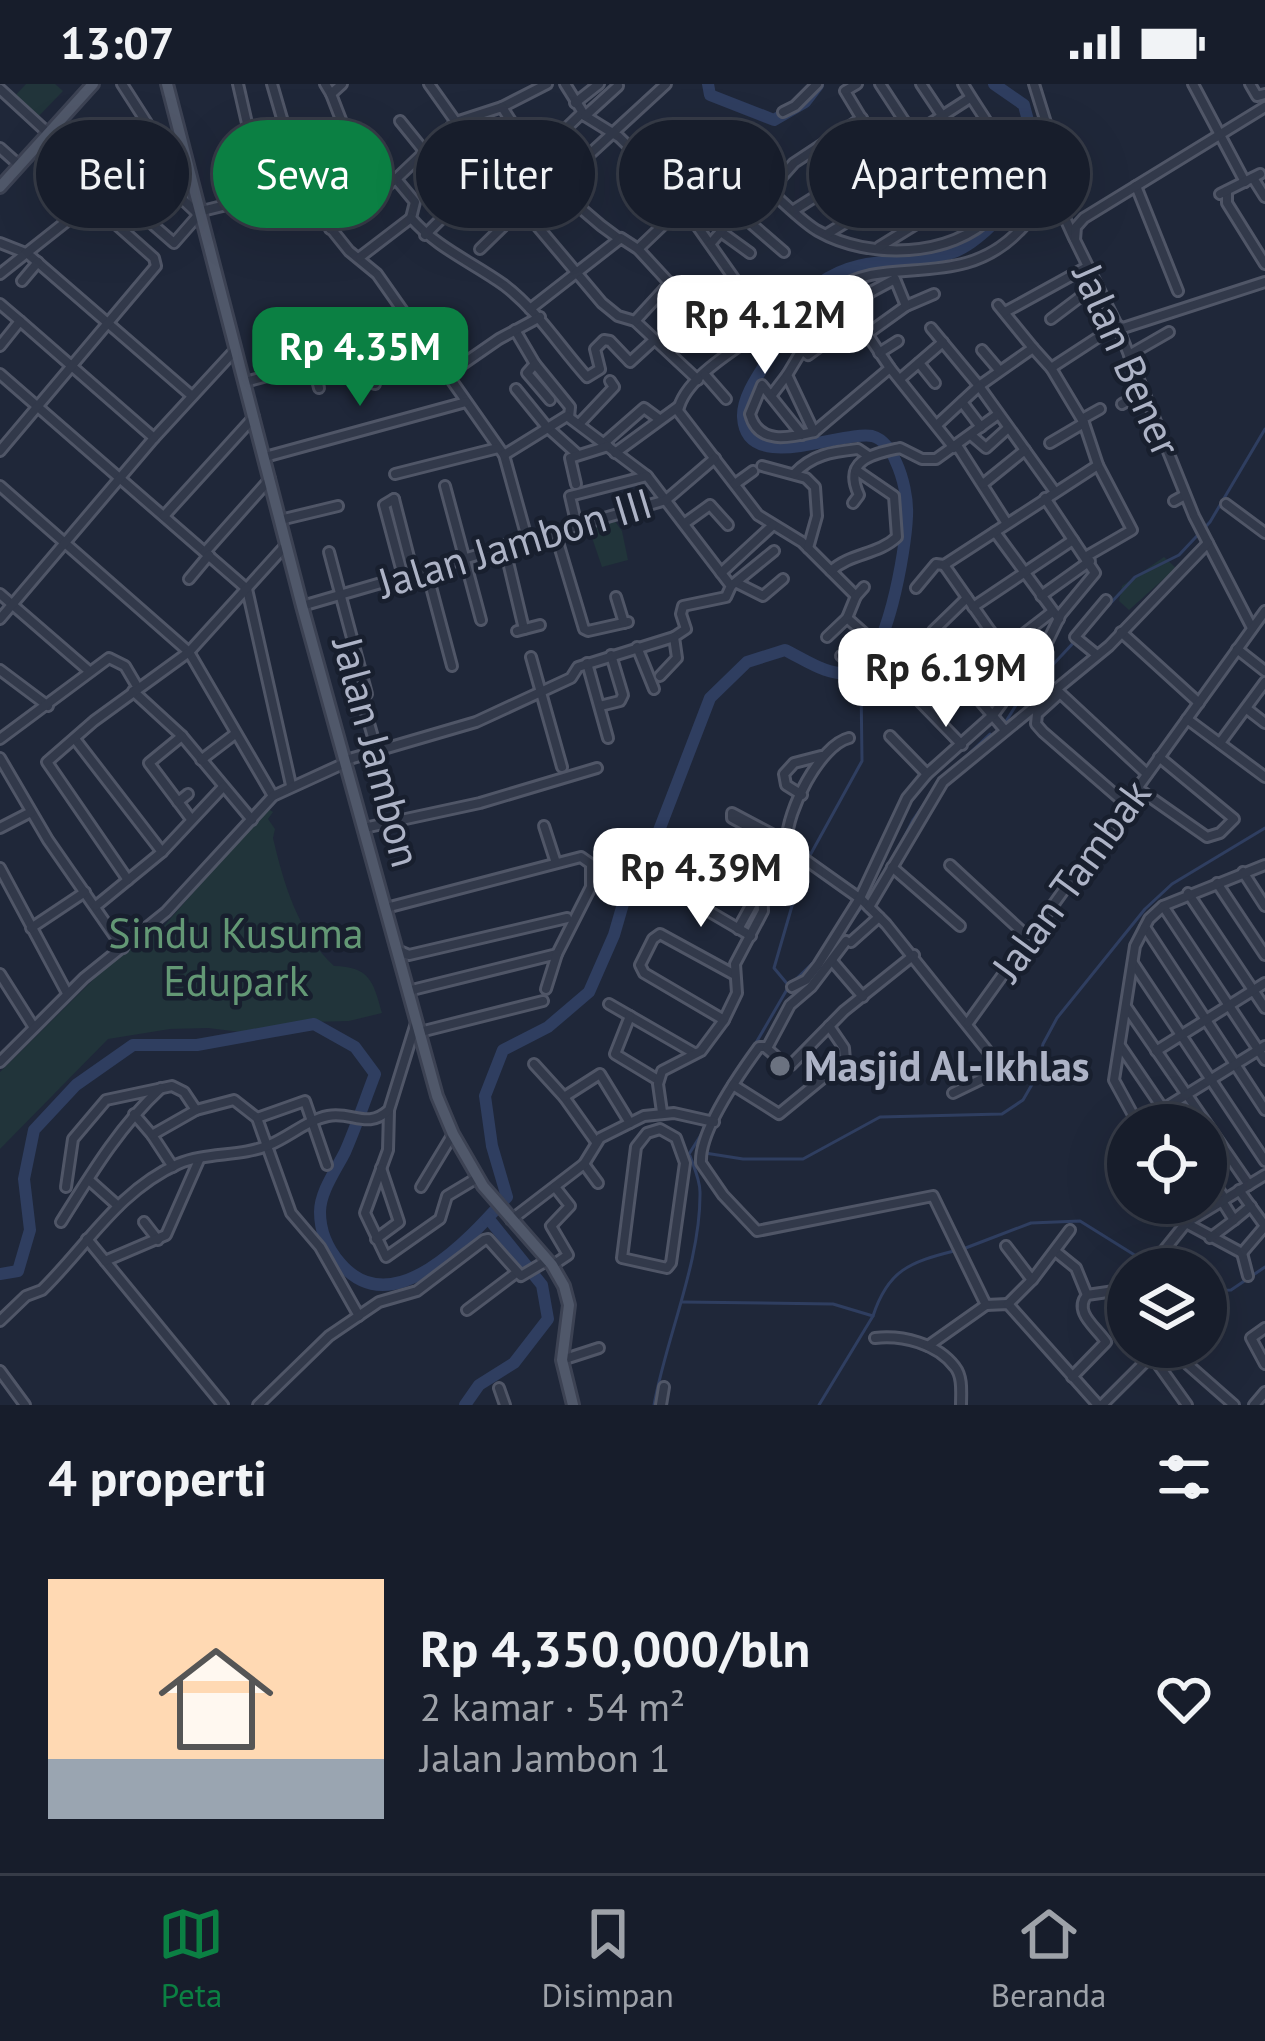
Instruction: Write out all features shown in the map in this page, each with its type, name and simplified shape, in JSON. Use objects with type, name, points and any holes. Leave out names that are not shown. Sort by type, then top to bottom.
[{"type":"main road","points":[[56,120],[88,84]]},
{"type":"main road","name":"Jalan Jambon","points":[[171,86],[302,606],[437,1096],[480,1182],[564,1286],[569,1305],[562,1360],[573,1405]]},
{"type":"main road","points":[[0,187],[36,144]]},
{"type":"street","points":[[122,84],[145,120]]},
{"type":"street","points":[[189,226],[200,213],[266,193],[238,84]]},
{"type":"street","points":[[272,84],[282,120]]},
{"type":"street","points":[[325,84],[343,120]]},
{"type":"street","points":[[332,94],[342,84]]},
{"type":"street","points":[[429,84],[455,120]]},
{"type":"street","points":[[462,120],[502,107],[547,84]]},
{"type":"street","points":[[565,84],[584,115],[619,137]]},
{"type":"street","points":[[575,103],[599,84]]},
{"type":"street","points":[[618,86],[554,141],[577,164],[666,84]]},
{"type":"street","points":[[783,112],[817,84]]},
{"type":"street","points":[[785,171],[862,118],[843,87],[857,84]]},
{"type":"street","points":[[880,84],[904,120]]},
{"type":"street","points":[[921,84],[946,120]]},
{"type":"street","points":[[963,84],[983,120]]},
{"type":"street","points":[[1034,84],[1045,120]]},
{"type":"street","points":[[1193,84],[1217,136],[1265,197]]},
{"type":"street","points":[[1250,84],[1257,95],[1265,94]]},
{"type":"street","points":[[0,89],[36,128]]},
{"type":"street","points":[[937,120],[970,98]]},
{"type":"street","points":[[502,107],[511,120]]},
{"type":"street","name":"Jalan Bener","points":[[1252,628],[1194,516],[1117,325],[1075,240],[1076,227],[1084,218],[1263,112]]},
{"type":"street","points":[[400,121],[416,141]]},
{"type":"street","points":[[0,148],[19,165]]},
{"type":"street","points":[[416,160],[330,229],[376,274],[501,452],[527,538]]},
{"type":"street","points":[[360,257],[411,218],[415,202],[397,178]]},
{"type":"street","points":[[1253,178],[1224,193],[1265,264]]},
{"type":"street","points":[[1136,186],[1178,291]]},
{"type":"street","points":[[794,210],[809,201]]},
{"type":"street","points":[[785,202],[826,235],[876,248],[928,248],[975,228]]},
{"type":"street","points":[[189,203],[200,213]]},
{"type":"street","points":[[411,218],[425,235],[503,284],[540,317],[589,377],[601,369],[594,351],[604,340],[630,362],[654,340]]},
{"type":"street","points":[[576,484],[568,463],[576,453],[609,447],[678,407],[702,378],[742,344],[716,322],[707,324],[638,249],[595,218]]},
{"type":"street","points":[[0,274],[60,228]]},
{"type":"street","points":[[0,451],[157,262],[120,228]]},
{"type":"street","points":[[157,228],[174,243],[187,228]]},
{"type":"street","points":[[425,235],[432,228]]},
{"type":"street","points":[[481,249],[502,228]]},
{"type":"street","points":[[541,228],[613,313],[635,321],[726,399]]},
{"type":"street","points":[[638,249],[660,228]]},
{"type":"street","points":[[700,228],[728,274],[778,332],[802,350],[812,355],[851,326]]},
{"type":"street","points":[[711,243],[725,228]]},
{"type":"street","points":[[756,228],[784,252]]},
{"type":"street","points":[[826,235],[837,228]]},
{"type":"street","points":[[876,248],[908,228]]},
{"type":"street","points":[[792,341],[836,289],[863,278],[937,271],[984,257],[1020,228]]},
{"type":"street","points":[[1069,228],[1075,240]]},
{"type":"street","points":[[721,232],[750,253]]},
{"type":"street","points":[[530,309],[618,238]]},
{"type":"street","points":[[0,243],[28,254],[192,396]]},
{"type":"street","points":[[22,281],[38,262]]},
{"type":"street","points":[[1041,596],[1132,530],[1098,465],[1083,421],[1051,368],[1002,309],[1087,267]]},
{"type":"street","points":[[893,276],[906,306]]},
{"type":"street","points":[[893,276],[838,309],[851,326],[867,334],[938,424],[1006,523]]},
{"type":"street","points":[[1051,368],[1117,325],[1123,328],[1265,282]]},
{"type":"street","points":[[635,321],[669,284]]},
{"type":"street","points":[[1051,319],[1096,285]]},
{"type":"street","points":[[867,334],[906,306],[934,294]]},
{"type":"street","points":[[0,304],[154,438]]},
{"type":"street","points":[[447,375],[540,317]]},
{"type":"street","points":[[0,346],[20,321]]},
{"type":"street","points":[[931,328],[1055,492]]},
{"type":"street","points":[[515,330],[536,364],[527,373],[570,407],[569,417]]},
{"type":"street","points":[[1129,355],[1169,332]]},
{"type":"street","points":[[245,382],[420,335]]},
{"type":"street","points":[[306,336],[319,388]]},
{"type":"street","points":[[879,353],[898,341]]},
{"type":"street","points":[[900,379],[943,342]]},
{"type":"street","points":[[0,619],[118,479],[237,349]]},
{"type":"street","points":[[938,424],[999,370],[1033,349]]},
{"type":"street","points":[[367,350],[375,384]]},
{"type":"street","points":[[771,396],[802,350]]},
{"type":"street","points":[[982,350],[999,370]]},
{"type":"street","points":[[919,363],[935,383]]},
{"type":"street","points":[[802,435],[760,386],[750,414],[756,429],[775,437],[802,435],[814,432],[890,368]]},
{"type":"street","points":[[0,374],[247,589],[291,785]]},
{"type":"street","points":[[787,375],[814,432]]},
{"type":"street","points":[[580,423],[614,387],[610,381]]},
{"type":"street","points":[[516,389],[576,453]]},
{"type":"street","points":[[1122,404],[1144,392]]},
{"type":"street","points":[[536,411],[555,397]]},
{"type":"street","points":[[265,458],[466,402]]},
{"type":"street","points":[[962,402],[981,427]]},
{"type":"street","points":[[678,407],[758,515],[808,548],[856,596]]},
{"type":"street","points":[[609,447],[644,408],[658,419]]},
{"type":"street","points":[[1050,442],[1100,409]]},
{"type":"street","points":[[853,503],[859,494],[854,485],[856,470],[867,455],[900,448],[926,460],[956,447],[998,415]]},
{"type":"street","points":[[164,516],[254,417]]},
{"type":"street","points":[[395,474],[501,452],[569,417],[647,476],[734,585],[764,596],[783,579]]},
{"type":"street","points":[[971,435],[986,448],[1007,429]]},
{"type":"street","points":[[0,432],[10,440]]},
{"type":"street","points":[[794,475],[808,459],[830,452],[858,449],[867,455]]},
{"type":"street","points":[[983,484],[1025,451]]},
{"type":"street","name":"Jalan Jambon III","points":[[302,606],[666,500],[715,458]]},
{"type":"street","points":[[916,588],[936,564],[944,565],[1098,465]]},
{"type":"street","points":[[735,484],[758,469],[806,478],[815,487],[818,516],[808,548]]},
{"type":"street","points":[[831,572],[843,561],[878,550],[896,537],[894,496],[856,470]]},
{"type":"street","points":[[577,526],[570,496],[647,476]]},
{"type":"street","points":[[189,579],[270,479]]},
{"type":"street","points":[[0,486],[189,652],[273,796]]},
{"type":"street","points":[[445,486],[482,620]]},
{"type":"street","points":[[1174,501],[1185,495]]},
{"type":"street","points":[[1004,649],[1056,616],[1095,573],[1045,498]]},
{"type":"street","points":[[394,499],[408,574],[385,501],[394,499]]},
{"type":"street","points":[[1226,504],[1265,532]]},
{"type":"street","points":[[685,523],[710,505],[728,525]]},
{"type":"street","points":[[280,520],[338,506]]},
{"type":"street","points":[[721,573],[774,524]]},
{"type":"street","points":[[555,532],[588,632],[626,623],[616,596]]},
{"type":"street","points":[[995,532],[1056,616]]},
{"type":"street","points":[[1004,729],[933,631],[970,602],[1073,540]]},
{"type":"street","points":[[128,880],[46,763],[189,652],[287,543]]},
{"type":"street","points":[[792,987],[806,980],[892,867],[943,782],[1096,655],[1208,544]]},
{"type":"street","points":[[504,545],[520,630],[540,626]]},
{"type":"street","points":[[571,678],[587,664],[674,637],[686,629],[681,614],[685,604],[725,597],[774,551]]},
{"type":"street","points":[[329,552],[367,694]]},
{"type":"street","points":[[944,565],[1025,672]]},
{"type":"street","points":[[425,568],[452,667]]},
{"type":"street","points":[[827,637],[847,618],[864,587]]},
{"type":"street","points":[[0,594],[88,671]]},
{"type":"street","points":[[1096,655],[1081,641],[1106,600]]},
{"type":"street","name":"Jalan Tambak","points":[[741,819],[787,846],[864,903],[914,955],[968,1023],[1265,611]]},
{"type":"street","points":[[864,903],[896,814],[927,774],[993,715],[1040,658],[1056,616]]},
{"type":"street","points":[[841,656],[873,641],[847,618]]},
{"type":"street","points":[[909,691],[991,632]]},
{"type":"street","points":[[1121,632],[1198,703]]},
{"type":"street","points":[[660,676],[676,658],[674,637]]},
{"type":"street","points":[[637,647],[654,688]]},
{"type":"street","points":[[1237,649],[1265,671]]},
{"type":"street","points":[[600,706],[623,695],[611,655]]},
{"type":"street","points":[[531,657],[562,766]]},
{"type":"street","points":[[2,734],[48,706],[103,660],[114,658],[125,666],[136,690],[182,736],[252,820]]},
{"type":"street","points":[[587,664],[608,738]]},
{"type":"street","points":[[0,670],[48,706]]},
{"type":"street","points":[[0,1062],[67,993],[166,912],[273,796],[346,761],[476,722],[571,678],[591,676]]},
{"type":"street","points":[[897,678],[962,745]]},
{"type":"street","points":[[1220,743],[1265,682]]},
{"type":"street","points":[[1126,804],[1040,729],[1037,714],[1060,693],[1147,774]]},
{"type":"street","points":[[356,706],[364,706],[377,751]]},
{"type":"street","points":[[1246,709],[1265,722]]},
{"type":"street","points":[[1187,719],[1265,777]]},
{"type":"street","points":[[201,760],[235,734]]},
{"type":"street","points":[[182,736],[149,762],[191,819]]},
{"type":"street","points":[[890,736],[927,774]]},
{"type":"street","points":[[738,929],[787,846],[787,832],[821,756],[849,738]]},
{"type":"street","points":[[74,740],[162,852]]},
{"type":"street","points":[[802,795],[786,785],[784,774],[794,763],[821,756]]},
{"type":"street","points":[[1137,788],[1207,837],[1220,833],[1234,819],[1160,757]]},
{"type":"street","points":[[0,758],[123,948]]},
{"type":"street","points":[[364,828],[480,802],[597,768]]},
{"type":"street","points":[[96,906],[162,852],[223,787]]},
{"type":"street","points":[[178,802],[188,794]]},
{"type":"street","points":[[0,828],[32,812]]},
{"type":"street","points":[[544,826],[556,863]]},
{"type":"street","points":[[751,936],[676,892],[674,881],[696,855],[761,891]]},
{"type":"street","points":[[386,908],[581,857],[591,864],[592,882],[556,954],[546,989]]},
{"type":"street","points":[[950,865],[1029,938]]},
{"type":"street","points":[[1125,1104],[1114,1086],[1132,961],[1145,927],[1163,906],[1265,865]]},
{"type":"street","points":[[892,867],[960,926]]},
{"type":"street","points":[[0,868],[67,993]]},
{"type":"street","points":[[1243,871],[1265,906]]},
{"type":"street","points":[[1217,883],[1265,956]]},
{"type":"street","points":[[665,1066],[695,1054],[724,1020],[737,993],[735,964],[764,911],[761,891]]},
{"type":"street","points":[[32,928],[85,892]]},
{"type":"street","points":[[1189,893],[1265,1008]]},
{"type":"street","points":[[1163,906],[1262,1048],[1265,1060]]},
{"type":"street","points":[[767,1048],[788,1007],[879,917]]},
{"type":"street","points":[[397,950],[409,956],[567,918]]},
{"type":"street","points":[[1145,927],[1265,1110]]},
{"type":"street","points":[[724,1020],[644,973],[640,965],[652,939],[660,934],[735,975]]},
{"type":"street","points":[[408,991],[556,954]]},
{"type":"street","points":[[914,955],[790,1066],[767,1048],[758,1048],[711,1121],[701,1163],[753,1229],[933,1196],[986,1305]]},
{"type":"street","points":[[1132,961],[1265,1161]]},
{"type":"street","points":[[833,962],[863,998]]},
{"type":"street","points":[[0,974],[33,1026]]},
{"type":"street","points":[[1156,1052],[1265,983]]},
{"type":"street","points":[[480,1182],[449,1194],[440,1219],[391,1256],[384,1255],[365,1208],[390,1142],[388,1110],[418,1027],[543,1001]]},
{"type":"street","points":[[609,1004],[695,1054]]},
{"type":"street","points":[[1126,1008],[1186,1094],[1265,1226],[1242,1255]]},
{"type":"street","points":[[630,1016],[615,1054],[658,1080]]},
{"type":"street","points":[[952,1093],[995,1068],[994,1059],[968,1023]]},
{"type":"street","points":[[733,1085],[779,1114],[845,1060],[843,1045],[830,1026]]},
{"type":"street","points":[[660,1129],[658,1080],[676,1042]]},
{"type":"street","points":[[1120,1045],[1160,1104]]},
{"type":"street","points":[[1170,1104],[1262,1048]]},
{"type":"street","points":[[534,1064],[596,1142]]},
{"type":"street","points":[[564,1097],[600,1074],[629,1124]]},
{"type":"street","points":[[61,1222],[134,1114],[162,1088]]},
{"type":"street","points":[[118,1206],[86,1183],[62,1187],[73,1138],[90,1115],[115,1096],[162,1088],[180,1089],[196,1110]]},
{"type":"street","points":[[152,1135],[196,1110],[234,1100],[256,1118],[291,1213],[320,1247],[359,1316]]},
{"type":"street","points":[[256,1118],[303,1100],[327,1165]]},
{"type":"street","points":[[0,1321],[26,1296],[42,1290],[118,1206],[173,1167],[267,1147],[326,1116],[368,1122],[388,1110]]},
{"type":"street","points":[[509,1219],[584,1164],[596,1142],[644,1116],[659,1113],[711,1121]]},
{"type":"street","points":[[134,1114],[173,1167]]},
{"type":"street","points":[[644,1116],[649,1131]]},
{"type":"street","points":[[660,1129],[676,1138],[685,1163],[667,1268],[622,1260],[635,1152],[649,1131],[660,1129]]},
{"type":"street","points":[[421,1186],[453,1134]]},
{"type":"street","points":[[105,1261],[167,1232],[199,1160]]},
{"type":"street","points":[[584,1164],[598,1183]]},
{"type":"street","points":[[376,1239],[398,1222],[381,1168]]},
{"type":"street","points":[[1227,1198],[1265,1175]]},
{"type":"street","points":[[467,1310],[521,1274],[568,1256],[551,1226],[570,1206],[555,1187]]},
{"type":"street","points":[[1227,1206],[1234,1220]]},
{"type":"street","points":[[1210,1238],[1251,1206]]},
{"type":"street","points":[[144,1222],[158,1240]]},
{"type":"street","points":[[1165,1248],[1185,1224]]},
{"type":"street","points":[[1188,1224],[1242,1255],[1248,1276]]},
{"type":"street","points":[[928,1346],[986,1305],[1008,1304],[1070,1230]]},
{"type":"street","points":[[262,1404],[329,1336],[379,1302],[417,1291],[486,1238],[521,1274]]},
{"type":"street","points":[[87,1239],[223,1405]]},
{"type":"street","points":[[1006,1246],[1032,1280]]},
{"type":"street","points":[[1055,1251],[1076,1268],[1087,1295],[1082,1310],[1106,1344],[1072,1377]]},
{"type":"street","points":[[1087,1295],[1107,1292]]},
{"type":"street","points":[[1008,1304],[1100,1405],[1139,1368]]},
{"type":"street","points":[[1265,1328],[1251,1338],[1265,1364]]},
{"type":"street","points":[[875,1338],[895,1336],[928,1346],[956,1368],[962,1405]]},
{"type":"street","points":[[562,1360],[599,1348]]},
{"type":"street","points":[[1160,1368],[1187,1405]]},
{"type":"street","points":[[1189,1368],[1234,1405]]},
{"type":"street","points":[[0,1371],[25,1405]]},
{"type":"street","points":[[661,1405],[664,1387]]},
{"type":"street","points":[[499,1388],[505,1405]]},
{"type":"street","points":[[1255,1405],[1265,1392]]},
{"type":"green space","points":[[26,84],[55,84],[63,91],[35,120],[13,98]]},
{"type":"green space","points":[[614,520],[622,531],[628,560],[602,567],[588,526]]},
{"type":"green space","points":[[1164,557],[1176,568],[1129,610],[1119,601],[1122,586]]},
{"type":"green space","name":"Sindu Kusuma Edupark","points":[[267,808],[273,812],[268,819],[275,829],[277,856],[302,923],[334,966],[355,969],[368,978],[382,1013],[241,1032],[170,1029],[108,1039],[0,1149],[0,1072],[109,964],[164,926]]},
{"type":"waterway","points":[[708,84],[710,95],[774,120],[805,102],[818,85]]},
{"type":"waterway","points":[[0,1274],[18,1271],[30,1230],[24,1179],[34,1130],[76,1085],[133,1045],[197,1045],[314,1024],[355,1047],[375,1074],[320,1212],[332,1252],[361,1280],[384,1285],[430,1268],[474,1233],[507,1197],[492,1146],[485,1096],[503,1050],[548,1027],[589,992],[710,698],[747,662],[785,650],[844,674],[865,666],[876,650],[892,604],[906,531],[906,495],[892,454],[872,436],[797,446],[760,444],[748,435],[744,409],[794,316],[819,284],[867,264],[951,253],[978,238],[1004,211],[1025,179],[1033,145],[1024,105],[994,84]]},
{"type":"waterway","points":[[1000,731],[1018,702],[1135,577],[1179,555],[1210,522],[1265,429]]},
{"type":"waterway","points":[[789,986],[774,968],[803,868],[862,761],[861,684],[855,673]]},
{"type":"waterway","points":[[953,769],[990,734]]},
{"type":"waterway","points":[[894,858],[938,784]]},
{"type":"waterway","points":[[705,1153],[743,1159],[803,1159],[880,1117],[1002,1114],[1023,1100],[1034,1081],[1043,1044],[1057,1018],[1145,909],[1172,884],[1265,828]]},
{"type":"waterway","points":[[846,927],[877,887]]},
{"type":"waterway","points":[[746,1060],[789,986],[820,956]]},
{"type":"waterway","points":[[689,1154],[704,1130]]},
{"type":"waterway","points":[[654,1405],[699,1218],[700,1187],[690,1156]]},
{"type":"waterway","points":[[465,1405],[479,1385],[514,1363],[548,1319],[542,1285],[488,1218]]},
{"type":"waterway","points":[[963,1249],[1031,1223],[1080,1221],[1123,1248]]},
{"type":"waterway","points":[[873,1316],[886,1288],[903,1270],[954,1251]]},
{"type":"waterway","points":[[1227,1290],[1265,1267]]},
{"type":"waterway","points":[[682,1302],[833,1304],[873,1316],[819,1405]]},
{"type":"place","name":"Masjid Al-Ikhlas","points":[[780,1066]]}]
